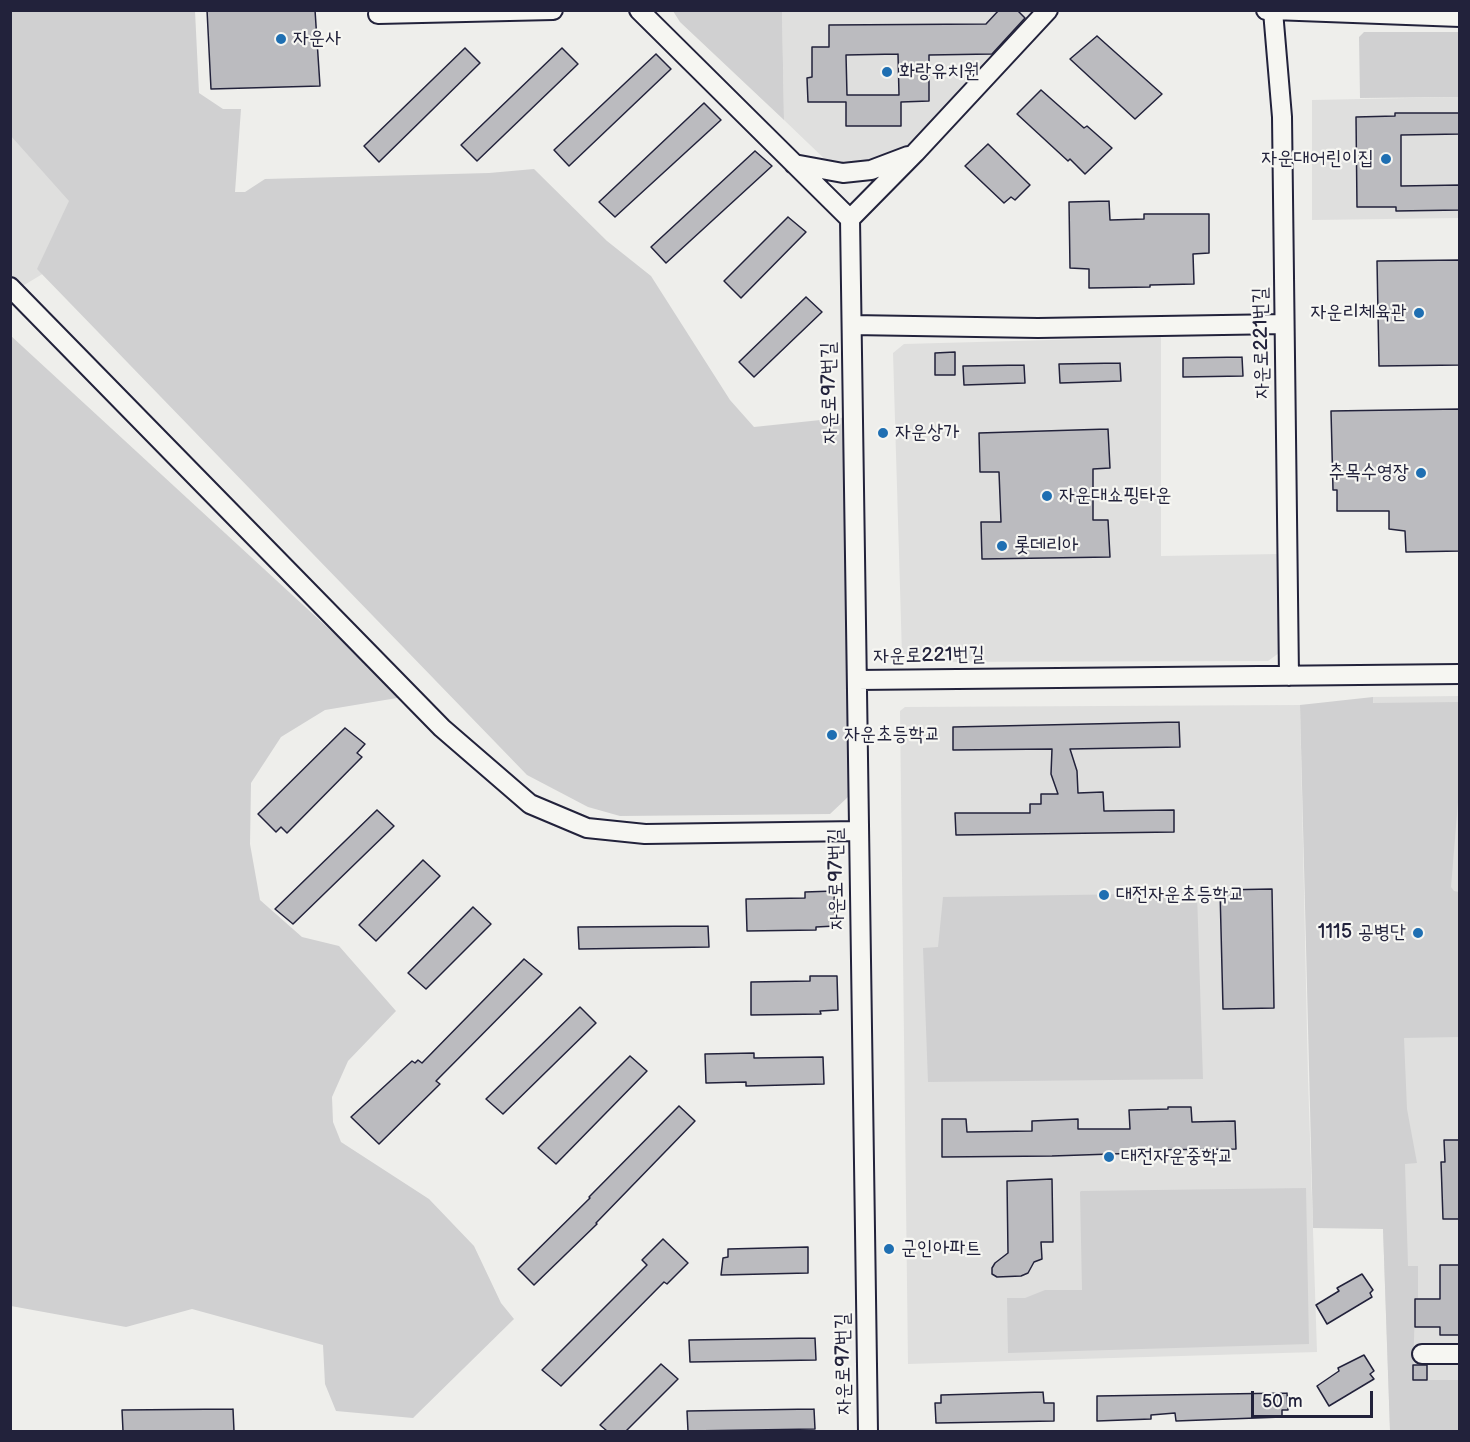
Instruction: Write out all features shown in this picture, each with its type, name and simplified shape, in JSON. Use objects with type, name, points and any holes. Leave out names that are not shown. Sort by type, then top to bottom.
[{"type":"street","points":[[378,14],[553,10]]},
{"type":"street","points":[[639,10],[850,219],[1048,10]]},
{"type":"street","points":[[1266,10],[1460,17]]},
{"type":"street","name":"자운로221번길","points":[[1273,11],[1282,117],[1289,676]]},
{"type":"street","points":[[794,164],[843,173],[872,170],[915,153]]},
{"type":"street","name":"자운로97번길","points":[[850,219],[868,1431]]},
{"type":"street","points":[[10,287],[442,728],[530,804],[587,828],[645,834],[859,831]]},
{"type":"street","name":"자운로97번길","points":[[852,325],[1038,328],[1284,324]]},
{"type":"street","name":"자운로221번길","points":[[857,680],[1460,674]]},
{"type":"street","points":[[1422,1354],[1460,1354]]},
{"type":"shaded area","points":[[10,11],[112,232],[11,293],[10,293]]},
{"type":"shaded area","points":[[11,11],[195,11],[199,93],[223,109],[241,109],[235,192],[245,192],[265,179],[489,173],[534,169],[607,241],[651,276],[730,400],[754,427],[849,417],[849,796],[830,814],[620,816],[588,807],[527,775],[37,269],[69,201],[11,136]]},
{"type":"shaded area","points":[[673,11],[782,11],[784,120],[680,22]]},
{"type":"shaded area","name":"화랑유치원","points":[[782,11],[1037,11],[904,163],[833,167],[784,120]]},
{"type":"shaded area","points":[[1364,32],[1459,32],[1459,97],[1360,98],[1359,37]]},
{"type":"shaded area","name":"자운대어린이집","points":[[1459,97],[1459,218],[1312,220],[1312,100]]},
{"type":"shaded area","points":[[10,335],[403,697],[325,710],[281,737],[251,783],[250,844],[260,900],[302,937],[339,946],[396,1011],[348,1061],[332,1097],[333,1122],[341,1142],[429,1199],[474,1246],[501,1303],[514,1319],[413,1418],[336,1411],[325,1384],[323,1345],[192,1309],[126,1327],[11,1306]]},
{"type":"shaded area","points":[[1161,337],[1161,556],[1279,554],[1279,653],[1268,661],[907,662],[902,655],[893,353],[904,344]]},
{"type":"shaded area","name":"1115 공병단","points":[[1459,696],[1459,1431],[1390,1431],[1383,1228],[1373,697]]},
{"type":"shaded area","points":[[1373,697],[1373,703],[1459,702],[1459,790],[1451,887],[1454,891],[1459,892],[1459,1037],[1404,1038],[1407,1109],[1417,1163],[1405,1164],[1408,1266],[1418,1266],[1413,1380],[1459,1380],[1459,1431],[1390,1431],[1383,1229],[1313,1228],[1300,705]]},
{"type":"shaded area","points":[[1300,705],[1317,1352],[908,1364],[900,711],[905,707]]},
{"type":"shaded area","points":[[1197,893],[1203,1079],[928,1082],[923,948],[938,947],[943,897]]},
{"type":"shaded area","points":[[1306,1188],[1309,1344],[1008,1353],[1007,1298],[1025,1298],[1045,1290],[1082,1290],[1081,1191]]},
{"type":"building","points":[[207,10],[315,10],[320,86],[211,89]]},
{"type":"building","points":[[999,10],[1017,10],[1025,18],[992,54],[929,55],[929,101],[901,102],[901,126],[846,126],[846,102],[808,102],[807,78],[812,77],[812,47],[829,47],[829,25],[986,24]],"holes":[[[898,54],[899,95],[847,95],[846,55]]]},
{"type":"building","points":[[1097,36],[1162,94],[1135,119],[1070,59]]},
{"type":"building","points":[[465,48],[480,63],[379,162],[364,146]]},
{"type":"building","points":[[562,48],[578,64],[477,161],[461,145]]},
{"type":"building","points":[[656,54],[671,69],[569,166],[554,150]]},
{"type":"building","points":[[1041,90],[1084,128],[1087,126],[1112,148],[1085,174],[1017,114]]},
{"type":"building","points":[[704,103],[721,120],[615,217],[599,202]]},
{"type":"building","points":[[1395,113],[1460,113],[1460,134],[1401,135],[1401,186],[1460,185],[1460,210],[1396,211],[1396,207],[1357,207],[1356,117],[1395,116]]},
{"type":"building","points":[[988,144],[1030,185],[1015,200],[1011,197],[1004,203],[965,166]]},
{"type":"building","points":[[755,151],[772,166],[666,263],[651,247]]},
{"type":"building","points":[[1109,201],[1110,220],[1144,219],[1144,214],[1209,214],[1209,253],[1193,254],[1194,284],[1089,288],[1089,269],[1070,268],[1069,202]]},
{"type":"building","points":[[788,217],[806,232],[741,298],[724,281]]},
{"type":"building","name":"자운리체육관","points":[[1460,260],[1460,365],[1379,366],[1377,261]]},
{"type":"building","points":[[806,297],[822,312],[754,377],[739,362]]},
{"type":"building","points":[[955,352],[955,375],[935,375],[935,353]]},
{"type":"building","points":[[1242,357],[1243,376],[1183,377],[1183,358]]},
{"type":"building","points":[[1120,363],[1121,381],[1060,383],[1059,364]]},
{"type":"building","points":[[1024,365],[1025,383],[964,385],[963,366]]},
{"type":"building","points":[[1460,409],[1460,551],[1406,552],[1405,531],[1389,529],[1389,511],[1337,511],[1337,490],[1333,490],[1331,411]]},
{"type":"building","name":"자운대쇼핑타운","points":[[1108,429],[1110,468],[1093,469],[1093,520],[1108,520],[1110,557],[982,559],[981,522],[1001,522],[999,472],[980,472],[979,433]]},
{"type":"building","points":[[1179,722],[1180,747],[1070,749],[1077,771],[1078,793],[1103,792],[1104,811],[1174,810],[1174,832],[956,835],[955,813],[1030,813],[1030,804],[1041,804],[1041,794],[1058,794],[1051,774],[1052,749],[953,750],[953,727]]},
{"type":"building","points":[[345,728],[365,744],[357,753],[362,757],[287,833],[281,827],[276,832],[258,814]]},
{"type":"building","points":[[377,810],[394,826],[293,924],[275,909]]},
{"type":"building","points":[[423,860],[440,876],[376,941],[359,925]]},
{"type":"building","points":[[1272,889],[1274,1008],[1223,1009],[1220,890]]},
{"type":"building","points":[[834,891],[835,926],[816,927],[816,930],[747,931],[746,899],[805,898],[805,892]]},
{"type":"building","points":[[473,907],[491,924],[426,989],[408,973]]},
{"type":"building","points":[[708,926],[709,947],[579,949],[578,927]]},
{"type":"building","points":[[524,959],[542,974],[436,1081],[440,1084],[379,1144],[351,1117],[412,1061],[415,1063],[418,1060],[422,1063]]},
{"type":"building","points":[[810,976],[837,976],[838,1010],[820,1011],[821,1014],[751,1015],[751,982],[810,981]]},
{"type":"building","points":[[580,1007],[596,1023],[503,1114],[486,1099]]},
{"type":"building","points":[[754,1053],[754,1058],[823,1057],[824,1084],[746,1086],[746,1082],[706,1083],[705,1054]]},
{"type":"building","points":[[630,1056],[647,1071],[556,1164],[538,1148]]},
{"type":"building","points":[[679,1106],[695,1121],[597,1224],[534,1285],[518,1269]]},
{"type":"building","points":[[1168,1107],[1191,1107],[1192,1122],[1235,1121],[1236,1149],[1140,1150],[1141,1153],[1052,1156],[942,1157],[942,1119],[966,1119],[967,1132],[1032,1131],[1032,1121],[1078,1119],[1078,1129],[1130,1129],[1129,1110],[1168,1109]]},
{"type":"building","points":[[1444,1140],[1460,1140],[1460,1219],[1443,1219],[1441,1162],[1445,1162]]},
{"type":"building","points":[[1052,1179],[1053,1242],[1041,1242],[1042,1259],[1034,1262],[1028,1273],[1021,1276],[997,1277],[992,1274],[992,1268],[1008,1253],[1007,1181]]},
{"type":"building","points":[[663,1239],[688,1263],[667,1284],[664,1282],[561,1386],[542,1370],[647,1265],[642,1260]]},
{"type":"building","points":[[808,1247],[808,1273],[721,1275],[723,1258],[728,1257],[728,1249]]},
{"type":"building","points":[[1440,1265],[1460,1265],[1460,1335],[1440,1335],[1440,1327],[1415,1327],[1415,1299],[1440,1299]]},
{"type":"building","points":[[1362,1274],[1373,1290],[1370,1293],[1372,1297],[1327,1324],[1316,1305],[1339,1291],[1337,1288]]},
{"type":"building","points":[[815,1338],[816,1360],[690,1362],[689,1340]]},
{"type":"building","points":[[1364,1355],[1374,1371],[1370,1374],[1374,1379],[1329,1406],[1317,1386],[1339,1371],[1338,1368]]},
{"type":"building","points":[[661,1364],[678,1379],[626,1431],[607,1431],[600,1425]]},
{"type":"building","points":[[1413,1365],[1427,1365],[1427,1380],[1413,1380]]},
{"type":"building","points":[[1043,1392],[1044,1403],[1054,1403],[1054,1421],[936,1423],[935,1403],[941,1403],[941,1395]]},
{"type":"building","points":[[1287,1393],[1288,1410],[1282,1410],[1282,1417],[1176,1421],[1175,1413],[1151,1415],[1151,1419],[1097,1421],[1097,1396]]},
{"type":"building","points":[[233,1409],[234,1431],[123,1431],[122,1410]]},
{"type":"building","points":[[814,1409],[815,1429],[688,1431],[687,1411]]},
{"type":"place","name":"자운사","points":[[281,39]]},
{"type":"place","name":"화랑유치원","points":[[887,72]]},
{"type":"place","name":"자운대어린이집","points":[[1386,159]]},
{"type":"place","name":"자운리체육관","points":[[1419,313]]},
{"type":"place","name":"자운상가","points":[[883,433]]},
{"type":"place","name":"추목수영장","points":[[1421,473]]},
{"type":"place","name":"자운대쇼핑타운","points":[[1047,496]]},
{"type":"place","name":"롯데리아","points":[[1002,546]]},
{"type":"place","name":"자운초등학교","points":[[832,735]]},
{"type":"place","name":"대전자운초등학교","points":[[1104,895]]},
{"type":"place","name":"1115 공병단","points":[[1418,933]]},
{"type":"place","name":"대전자운중학교","points":[[1109,1157]]},
{"type":"place","name":"군인아파트","points":[[889,1249]]}]
